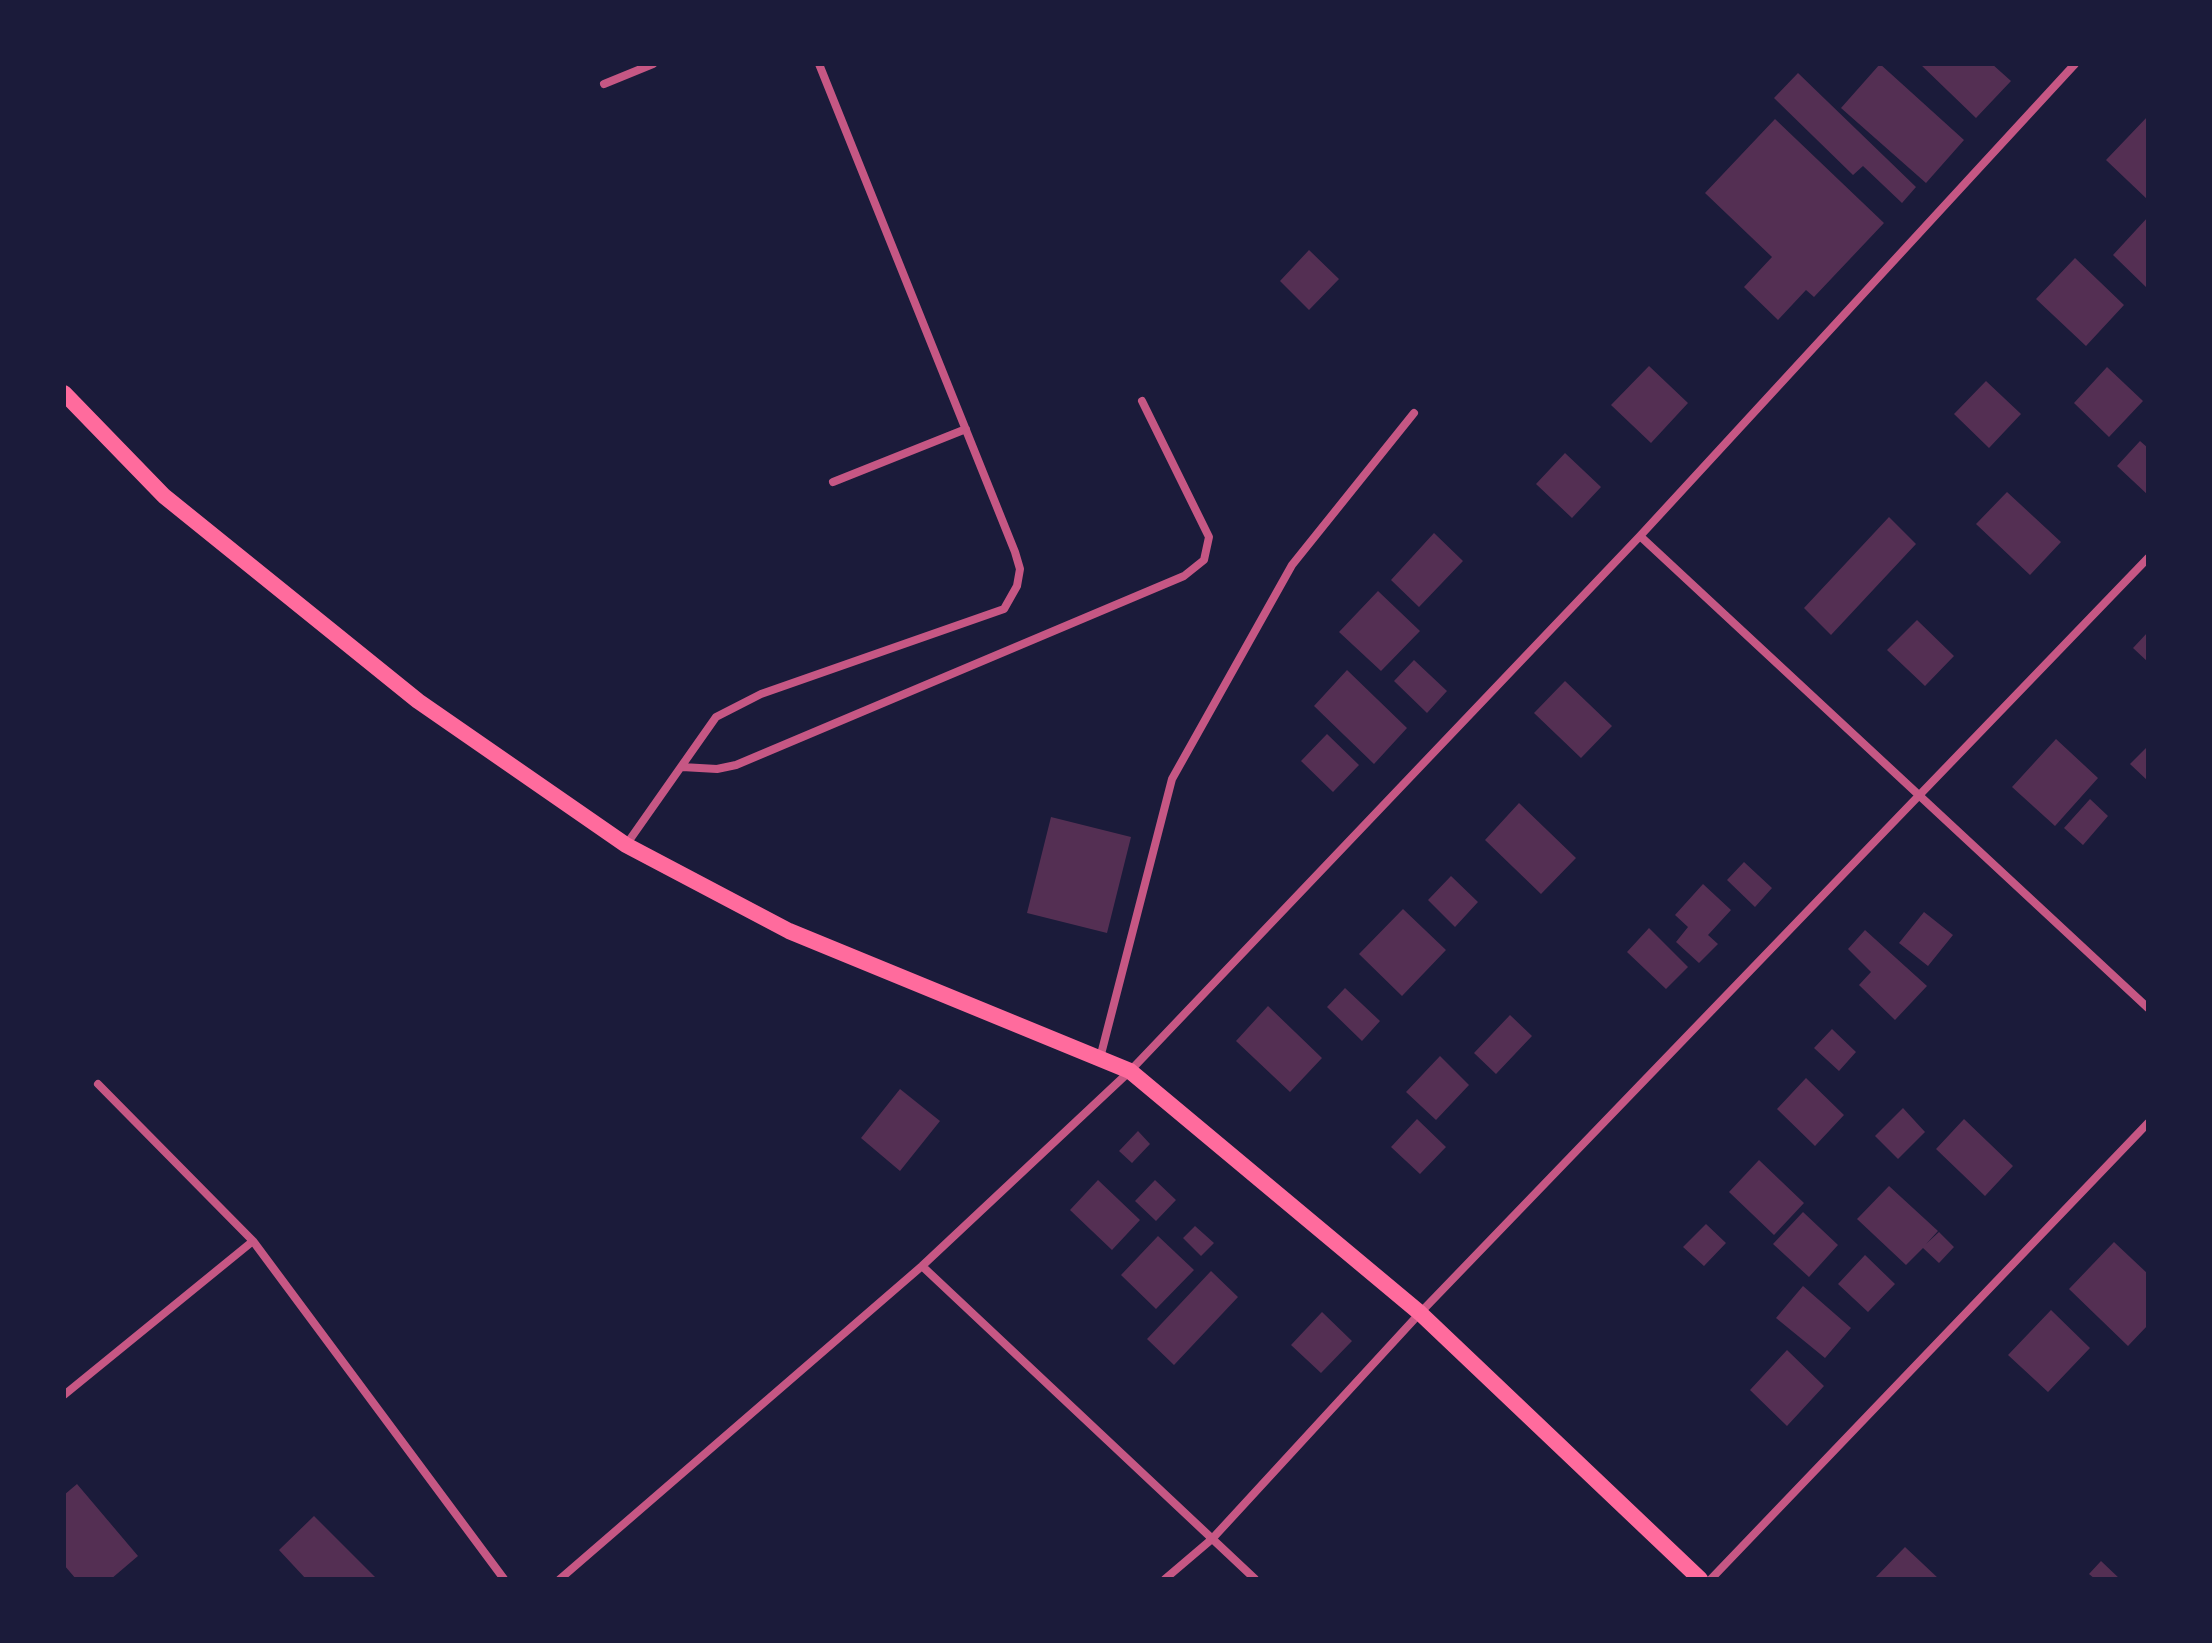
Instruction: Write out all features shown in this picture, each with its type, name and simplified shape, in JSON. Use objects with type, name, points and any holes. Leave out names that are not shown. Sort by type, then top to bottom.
[{"type":"main road","points":[[64,393],[164,496],[418,701],[626,845],[789,931],[1130,1071],[1420,1313],[1700,1579]]},
{"type":"street","points":[[604,84],[653,64]]},
{"type":"street","points":[[626,845],[716,717],[736,705],[1004,609],[1017,586],[1020,569],[819,64]]},
{"type":"street","points":[[560,1579],[922,1266],[1130,1071],[1640,536],[2075,64]]},
{"type":"street","points":[[682,767],[717,769],[736,765],[1184,576],[1204,560],[1209,537],[1142,401]]},
{"type":"street","points":[[1100,1058],[1172,779],[1292,565],[1414,413]]},
{"type":"street","points":[[833,482],[966,429]]},
{"type":"street","points":[[1640,536],[2148,1008]]},
{"type":"street","points":[[1165,1579],[1212,1539],[1420,1313],[2148,558]]},
{"type":"street","points":[[98,1084],[253,1241],[504,1579]]},
{"type":"street","points":[[1711,1579],[2148,1123]]},
{"type":"street","points":[[64,1395],[253,1241]]},
{"type":"street","points":[[922,1266],[1255,1579]]},
{"type":"building","points":[[1880,64],[1964,140],[1926,183],[1841,108]]},
{"type":"building","points":[[1920,64],[1992,64],[2011,81],[1976,118]]},
{"type":"building","points":[[1798,73],[1916,187],[1902,203],[1863,166],[1853,175],[1774,98]]},
{"type":"building","points":[[2148,116],[2148,200],[2106,160]]},
{"type":"building","points":[[1775,119],[1884,223],[1814,297],[1806,290],[1778,320],[1744,287],[1772,257],[1705,193]]},
{"type":"building","points":[[2148,217],[2148,289],[2113,255]]},
{"type":"building","points":[[1309,250],[1339,279],[1309,310],[1280,281]]},
{"type":"building","points":[[2075,258],[2124,305],[2086,346],[2036,299]]},
{"type":"building","points":[[1649,366],[1688,403],[1651,443],[1611,405]]},
{"type":"building","points":[[2107,367],[2143,401],[2109,437],[2074,403]]},
{"type":"building","points":[[1986,381],[2021,414],[1989,448],[1954,414]]},
{"type":"building","points":[[2140,441],[2148,448],[2148,495],[2117,466]]},
{"type":"building","points":[[1565,453],[1601,487],[1572,518],[1536,484]]},
{"type":"building","points":[[2007,492],[2061,542],[2030,575],[1976,524]]},
{"type":"building","points":[[1889,517],[1916,544],[1831,635],[1804,608]]},
{"type":"building","points":[[1434,533],[1463,561],[1419,607],[1391,580]]},
{"type":"building","points":[[1378,591],[1420,631],[1381,671],[1339,632]]},
{"type":"building","points":[[1917,620],[1954,656],[1925,686],[1887,650]]},
{"type":"building","points":[[2148,632],[2148,662],[2133,648]]},
{"type":"building","points":[[1414,660],[1447,691],[1427,713],[1394,681]]},
{"type":"building","points":[[1347,670],[1407,728],[1374,764],[1314,706]]},
{"type":"building","points":[[1565,681],[1612,726],[1581,758],[1534,713]]},
{"type":"building","points":[[1327,734],[1359,765],[1333,792],[1301,761]]},
{"type":"building","points":[[2056,739],[2098,778],[2055,826],[2012,787]]},
{"type":"building","points":[[2148,746],[2148,781],[2130,764]]},
{"type":"building","points":[[2090,799],[2108,816],[2083,845],[2064,828]]},
{"type":"building","points":[[1519,803],[1576,858],[1541,894],[1485,840]]},
{"type":"building","points":[[1051,817],[1131,837],[1107,933],[1027,913]]},
{"type":"building","points":[[1744,862],[1772,888],[1755,907],[1727,880]]},
{"type":"building","points":[[1451,876],[1478,902],[1455,927],[1428,900]]},
{"type":"building","points":[[1703,884],[1731,910],[1708,935],[1718,944],[1699,963],[1676,942],[1688,927],[1675,915]]},
{"type":"building","points":[[1403,909],[1446,950],[1402,996],[1359,954]]},
{"type":"building","points":[[1924,912],[1953,935],[1928,966],[1899,943]]},
{"type":"building","points":[[1649,928],[1688,967],[1666,989],[1627,952]]},
{"type":"building","points":[[1865,930],[1927,986],[1895,1020],[1859,985],[1871,972],[1848,949]]},
{"type":"building","points":[[1345,988],[1380,1021],[1362,1041],[1327,1007]]},
{"type":"building","points":[[1268,1006],[1322,1058],[1290,1092],[1236,1041]]},
{"type":"building","points":[[1510,1015],[1532,1036],[1496,1074],[1474,1053]]},
{"type":"building","points":[[1832,1029],[1856,1052],[1839,1071],[1814,1048]]},
{"type":"building","points":[[1440,1056],[1469,1085],[1436,1120],[1406,1092]]},
{"type":"building","points":[[1806,1078],[1844,1115],[1815,1146],[1777,1109]]},
{"type":"building","points":[[900,1089],[940,1121],[900,1171],[861,1138]]},
{"type":"building","points":[[1903,1108],[1925,1132],[1898,1159],[1875,1136]]},
{"type":"building","points":[[1417,1119],[1446,1147],[1420,1174],[1391,1147]]},
{"type":"building","points":[[1964,1119],[2013,1166],[1985,1196],[1936,1149]]},
{"type":"building","points":[[1138,1131],[1150,1144],[1132,1163],[1119,1151]]},
{"type":"building","points":[[1759,1160],[1804,1203],[1774,1235],[1729,1192]]},
{"type":"building","points":[[1098,1180],[1140,1220],[1112,1250],[1070,1210]]},
{"type":"building","points":[[1155,1180],[1176,1200],[1156,1221],[1135,1201]]},
{"type":"building","points":[[1889,1186],[1938,1231],[1926,1244],[1939,1232],[1954,1247],[1939,1263],[1923,1248],[1906,1265],[1857,1219]]},
{"type":"building","points":[[1803,1212],[1838,1245],[1809,1277],[1773,1244]]},
{"type":"building","points":[[1706,1224],[1726,1243],[1704,1266],[1683,1247]]},
{"type":"building","points":[[1195,1226],[1214,1243],[1201,1256],[1183,1238]]},
{"type":"building","points":[[1158,1236],[1194,1270],[1156,1309],[1121,1275]]},
{"type":"building","points":[[2114,1242],[2148,1274],[2148,1325],[2128,1346],[2069,1289]]},
{"type":"building","points":[[1865,1255],[1895,1284],[1868,1312],[1838,1284]]},
{"type":"building","points":[[1211,1271],[1238,1297],[1174,1365],[1147,1339]]},
{"type":"building","points":[[1803,1286],[1851,1328],[1825,1358],[1776,1318]]},
{"type":"building","points":[[2051,1310],[2090,1348],[2048,1392],[2008,1355]]},
{"type":"building","points":[[1322,1312],[1352,1341],[1321,1373],[1291,1345]]},
{"type":"building","points":[[1787,1350],[1824,1386],[1787,1426],[1750,1390]]},
{"type":"building","points":[[77,1484],[138,1556],[111,1579],[76,1579],[64,1565],[64,1495]]},
{"type":"building","points":[[314,1516],[377,1579],[306,1579],[279,1550]]},
{"type":"building","points":[[1905,1547],[1939,1579],[1874,1579]]},
{"type":"building","points":[[2101,1561],[2120,1579],[2095,1579],[2089,1574]]}]
